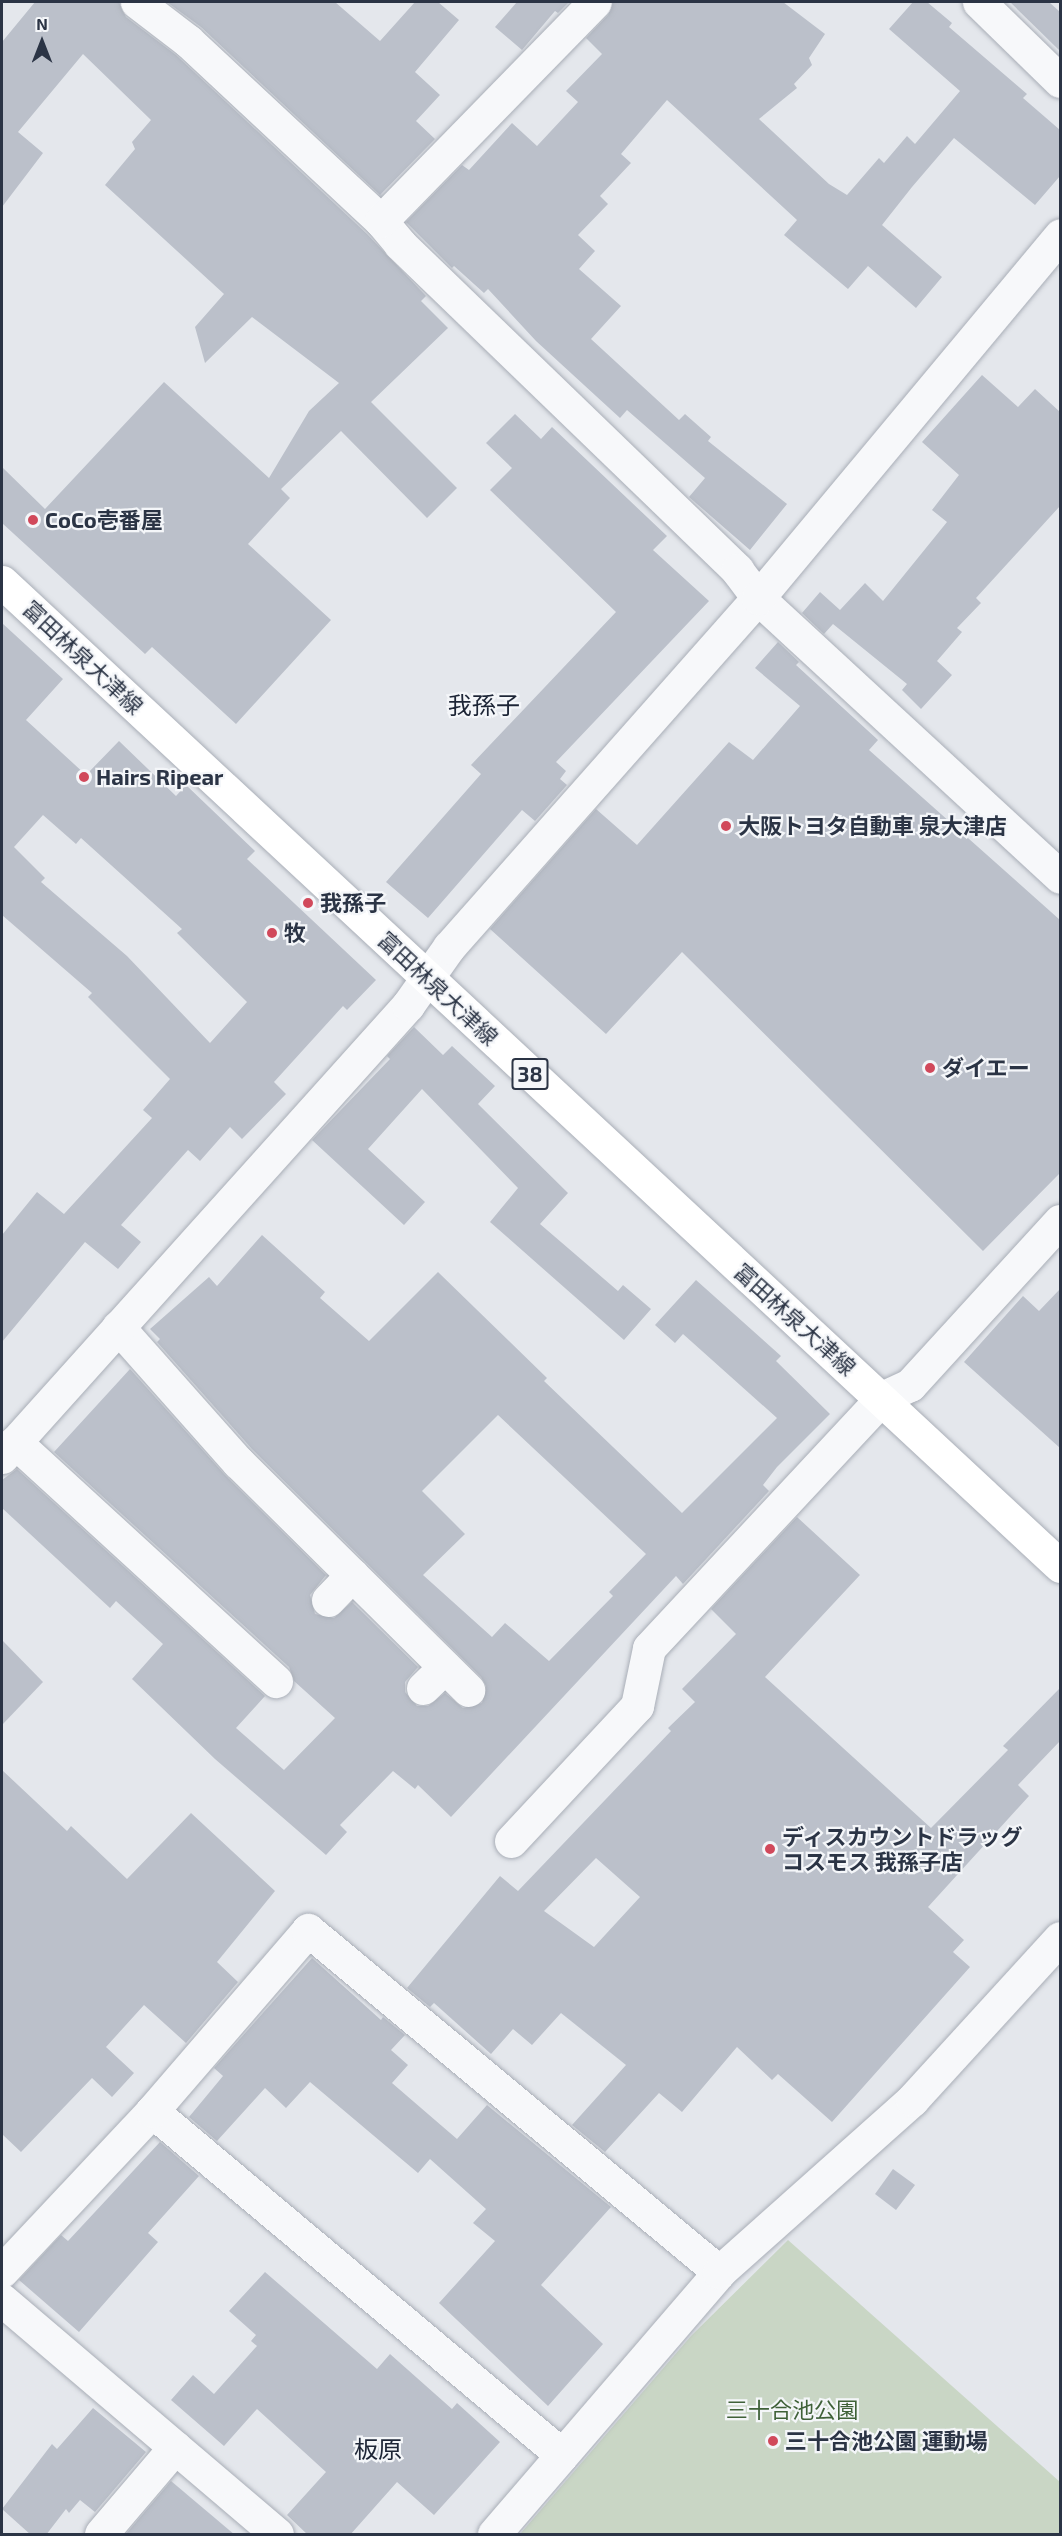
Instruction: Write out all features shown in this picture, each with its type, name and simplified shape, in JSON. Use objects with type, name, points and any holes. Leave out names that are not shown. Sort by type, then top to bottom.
[{"type":"main road","name":"富田林泉大津線","points":[[2,582],[1060,1566]]},
{"type":"street","points":[[137,2],[188,41],[381,220],[400,244],[737,570],[758,598],[1060,877]]},
{"type":"street","points":[[381,220],[595,2]]},
{"type":"street","points":[[979,2],[1060,81]]},
{"type":"street","points":[[276,1682],[8,1449],[408,1005],[449,947],[758,598],[1060,235]]},
{"type":"street","points":[[511,1841],[638,1706],[649,1648],[882,1398],[910,1384],[1060,1221]]},
{"type":"street","points":[[118,1326],[227,1472],[352,1575],[434,1677],[468,1690]]},
{"type":"street","points":[[328,1600],[352,1575]]},
{"type":"street","points":[[2,2271],[152,2111],[308,1930],[719,2272]]},
{"type":"street","points":[[494,2535],[719,2272],[912,2100],[1060,1938]]},
{"type":"street","points":[[152,2111],[562,2454]]},
{"type":"street","points":[[2,2300],[277,2535]]},
{"type":"street","points":[[101,2535],[175,2447]]},
{"type":"green space","name":"三十合池公園","points":[[788,2240],[1060,2482],[1060,2534],[520,2534],[691,2336]]},
{"type":"building","points":[[35,2],[119,2],[126,17],[176,55],[367,234],[426,296],[421,301],[448,328],[371,402],[457,488],[427,518],[341,431],[281,489],[290,498],[248,544],[331,620],[236,724],[152,647],[145,654],[2,523],[2,467],[45,509],[164,382],[269,478],[309,411],[339,383],[252,317],[205,363],[195,327],[224,294],[105,185],[135,149],[132,142],[151,120],[83,54],[18,132],[43,153],[2,207],[2,42]]},
{"type":"building","points":[[167,2],[335,2],[380,41],[415,2],[438,2],[459,20],[415,72],[440,95],[416,121],[435,139],[380,195],[201,27]]},
{"type":"building","points":[[517,2],[569,2],[558,13],[555,11],[522,50],[495,27]]},
{"type":"building","points":[[613,2],[783,2],[825,34],[809,58],[812,65],[794,84],[797,88],[759,119],[829,184],[847,195],[879,158],[884,163],[907,136],[915,144],[960,91],[889,29],[913,2],[927,2],[952,23],[949,27],[1027,94],[1023,98],[1060,130],[1060,176],[1035,205],[954,138],[912,187],[882,225],[942,277],[916,308],[868,266],[848,289],[784,235],[797,220],[667,100],[621,154],[631,163],[600,196],[608,204],[578,235],[595,251],[579,269],[621,306],[591,339],[679,420],[685,414],[711,437],[708,441],[787,504],[750,550],[689,497],[705,478],[627,410],[620,418],[536,341],[488,289],[484,293],[454,266],[452,268],[406,222],[462,165],[469,170],[512,123],[537,146],[578,102],[566,91],[602,54],[586,38],[608,15]]},
{"type":"building","points":[[1010,2],[1049,2],[1060,12],[1060,51]]},
{"type":"building","points":[[982,375],[1018,407],[1035,389],[1060,412],[1060,506],[976,598],[981,603],[957,628],[962,632],[937,661],[952,675],[921,709],[902,690],[907,684],[833,624],[824,634],[802,613],[820,592],[840,610],[865,583],[883,601],[947,522],[932,510],[959,475],[922,442]]},
{"type":"building","points":[[515,414],[541,439],[552,427],[667,536],[653,550],[709,601],[556,762],[566,771],[560,779],[567,785],[535,821],[522,810],[428,918],[386,882],[481,774],[471,765],[616,612],[490,490],[512,468],[486,443]]},
{"type":"building","points":[[2,623],[63,679],[26,720],[86,775],[119,741],[176,796],[186,785],[255,851],[247,859],[376,980],[347,1010],[343,1006],[274,1082],[286,1094],[242,1139],[230,1127],[200,1161],[188,1150],[121,1225],[141,1242],[118,1269],[85,1242],[2,1342],[2,1235],[37,1192],[64,1214],[152,1118],[143,1110],[170,1079],[88,997],[92,993],[2,915]],"holes":[[[43,815],[76,844],[81,838],[182,929],[177,933],[247,1002],[210,1043],[127,956],[41,882],[45,878],[14,847]]]},
{"type":"building","name":"ダイエー","points":[[778,642],[799,662],[796,665],[878,740],[869,750],[1060,920],[1060,1173],[983,1251],[682,952],[606,1034],[490,929],[596,809],[637,845],[729,742],[753,760],[800,706],[755,668]]},
{"type":"building","points":[[414,1027],[443,1055],[452,1046],[495,1086],[478,1104],[568,1193],[540,1224],[618,1291],[623,1285],[651,1309],[624,1340],[490,1222],[518,1188],[422,1089],[368,1149],[425,1202],[404,1225],[312,1140],[390,1059],[387,1056]]},
{"type":"building","points":[[262,1235],[325,1292],[320,1298],[369,1341],[438,1272],[547,1378],[544,1381],[682,1513],[777,1418],[683,1334],[675,1343],[655,1325],[696,1280],[781,1356],[776,1361],[830,1414],[777,1467],[763,1485],[769,1491],[683,1584],[676,1576],[451,1817],[418,1785],[415,1789],[393,1771],[340,1825],[347,1832],[326,1855],[215,1759],[132,1679],[163,1644],[116,1601],[110,1608],[2,1508],[2,1480],[17,1469],[265,1696],[236,1728],[284,1770],[335,1718],[294,1681],[289,1667],[54,1452],[130,1369],[225,1475],[326,1575],[310,1595],[315,1614],[334,1618],[352,1602],[418,1667],[405,1682],[405,1692],[417,1706],[428,1706],[445,1693],[463,1708],[482,1703],[486,1686],[481,1677],[252,1449],[157,1342],[160,1339],[150,1329],[209,1277],[217,1286]],"holes":[[[498,1415],[646,1554],[609,1592],[613,1596],[549,1661],[505,1623],[492,1637],[423,1575],[465,1534],[422,1491]]]},
{"type":"building","points":[[1060,1289],[1060,1448],[964,1362],[1023,1296],[1039,1311]]},
{"type":"building","points":[[797,1517],[860,1575],[765,1677],[931,1828],[1008,1750],[1003,1746],[1060,1688],[1060,1741],[1018,1785],[1029,1796],[928,1907],[964,1940],[953,1952],[970,1967],[832,2122],[778,2074],[772,2080],[737,2047],[682,2112],[659,2093],[605,2152],[572,2125],[626,2065],[561,2013],[532,2045],[513,2029],[491,2054],[434,2003],[430,2007],[407,1988],[500,1876],[518,1891],[671,1731],[668,1728],[695,1702],[682,1689],[736,1634],[711,1609]],"holes":[[[596,1858],[640,1897],[594,1947],[544,1911]]]},
{"type":"building","points":[[2,1640],[43,1682],[2,1725]]},
{"type":"building","points":[[2,1770],[67,1831],[71,1826],[127,1879],[191,1813],[275,1891],[217,1962],[238,1982],[186,2043],[144,2005],[106,2047],[134,2073],[112,2097],[92,2078],[21,2152],[2,2134]]},
{"type":"building","points":[[312,1958],[381,2020],[383,2017],[405,2035],[391,2050],[408,2065],[392,2083],[457,2139],[487,2105],[611,2207],[541,2285],[603,2344],[548,2406],[439,2303],[495,2241],[473,2223],[486,2209],[430,2159],[418,2173],[310,2082],[286,2108],[265,2088],[217,2141],[189,2117],[223,2076],[214,2068]]},
{"type":"building","points":[[160,2142],[199,2176],[148,2233],[158,2242],[79,2332],[19,2280],[61,2235],[68,2241]]},
{"type":"building","points":[[893,2169],[915,2185],[896,2210],[875,2194]]},
{"type":"building","points":[[265,2272],[377,2369],[390,2354],[452,2409],[457,2403],[500,2442],[434,2515],[397,2482],[350,2535],[308,2535],[287,2515],[326,2472],[257,2409],[224,2446],[171,2400],[193,2375],[214,2394],[257,2346],[251,2341],[256,2335],[229,2311]]},
{"type":"building","points":[[93,2408],[146,2452],[95,2512],[80,2500],[69,2513],[66,2509],[46,2535],[31,2535],[2,2509],[52,2444],[57,2449]]},
{"type":"building","points":[[171,2481],[235,2535],[125,2535]]},
{"type":"place","name":"CoCo壱番屋","points":[[33,520]]},
{"type":"place","name":"Hairs Ripear","points":[[84,777]]},
{"type":"place","name":"大阪トヨタ自動車 泉大津店","points":[[726,826]]},
{"type":"place","name":"我孫子","points":[[308,903]]},
{"type":"place","name":"牧","points":[[272,933]]},
{"type":"place","name":"ダイエー","points":[[930,1068]]},
{"type":"place","name":"ディスカウントドラッグ コスモス 我孫子店","points":[[770,1849]]},
{"type":"place","name":"三十合池公園 運動場","points":[[773,2441]]},
{"type":"district","name":"我孫子","points":[[484,705]]},
{"type":"district","name":"板原","points":[[378,2449]]}]
